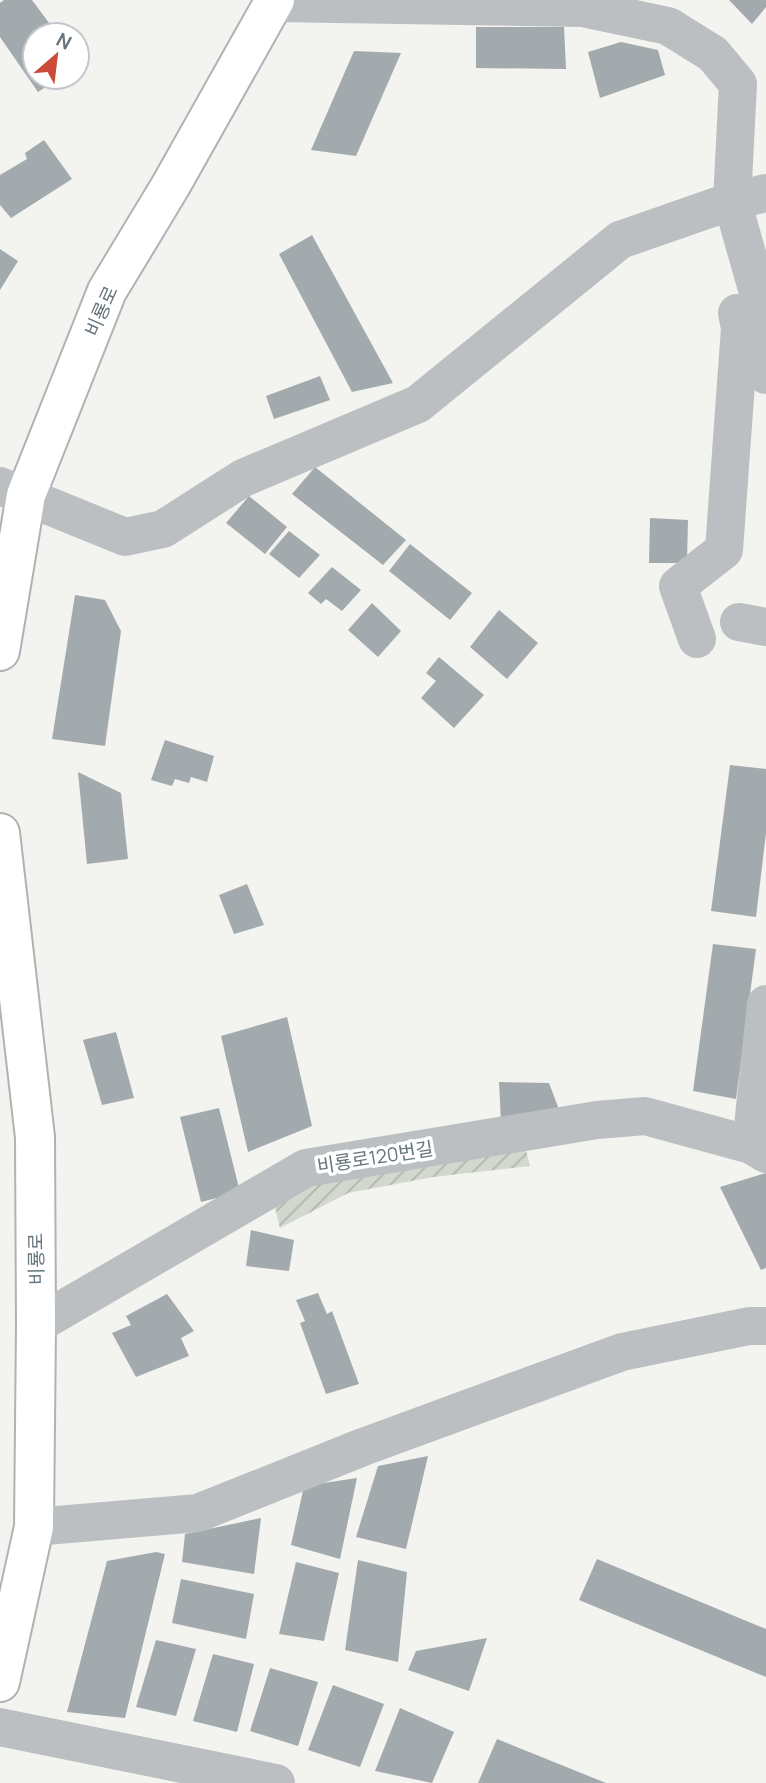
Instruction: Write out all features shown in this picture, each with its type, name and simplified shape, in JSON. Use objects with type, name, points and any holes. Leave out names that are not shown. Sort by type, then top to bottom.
[{"type":"main road","name":"비룡로","points":[[0,651],[13,491],[107,291],[171,185],[274,2]]},
{"type":"main road","name":"비룡로","points":[[0,833],[34,1137],[36,1325],[34,1527],[0,1682]]},
{"type":"street","points":[[274,2],[582,8],[668,26],[752,79],[737,201],[740,328],[724,550],[678,586],[696,639]]},
{"type":"street","points":[[13,491],[125,537],[163,529],[243,478],[418,404],[620,240],[737,201]]},
{"type":"street","points":[[737,201],[765,317],[765,366]]},
{"type":"street","points":[[758,1149],[766,1004]]},
{"type":"street","name":"비룡로120번길","points":[[36,1325],[306,1168],[597,1120],[645,1116],[758,1149]]},
{"type":"street","points":[[34,1527],[198,1513],[363,1447],[622,1352],[749,1326],[766,1326]]},
{"type":"street","points":[[0,1727],[276,1783]]},
{"type":"shaded area","points":[[524,1142],[530,1166],[433,1177],[348,1193],[280,1228],[273,1200],[322,1175]]},
{"type":"building","points":[[4,0],[32,0],[48,21],[21,21],[21,67],[0,37],[0,3]]},
{"type":"building","points":[[729,0],[766,0],[766,7],[752,24]]},
{"type":"building","points":[[476,27],[564,27],[566,69],[476,68]]},
{"type":"building","points":[[621,42],[658,50],[665,75],[600,98],[588,52]]},
{"type":"building","points":[[354,51],[401,53],[356,156],[311,150]]},
{"type":"building","points":[[44,140],[72,179],[11,218],[0,205],[0,175],[27,159],[25,153]]},
{"type":"building","points":[[312,235],[393,383],[352,392],[279,254]]},
{"type":"building","points":[[0,249],[18,261],[0,290]]},
{"type":"building","points":[[320,376],[330,400],[274,419],[266,396]]},
{"type":"building","points":[[315,467],[406,540],[383,565],[292,494]]},
{"type":"building","points":[[249,496],[287,527],[265,554],[226,523]]},
{"type":"building","points":[[650,518],[688,520],[687,563],[649,563]]},
{"type":"building","points":[[289,531],[320,555],[299,578],[269,554]]},
{"type":"building","points":[[410,544],[472,593],[450,620],[389,571]]},
{"type":"building","points":[[332,567],[361,590],[342,611],[326,599],[321,604],[308,593]]},
{"type":"building","points":[[75,595],[105,600],[121,631],[105,746],[52,739]]},
{"type":"building","points":[[372,603],[401,631],[378,657],[348,630]]},
{"type":"building","points":[[499,610],[538,643],[507,679],[470,647]]},
{"type":"building","points":[[439,657],[484,695],[454,728],[421,698],[436,681],[426,673]]},
{"type":"building","points":[[165,740],[214,756],[207,782],[191,777],[189,783],[175,779],[172,786],[151,780]]},
{"type":"building","points":[[730,765],[766,769],[766,833],[756,917],[711,911]]},
{"type":"building","points":[[78,772],[121,793],[128,859],[87,864]]},
{"type":"building","points":[[247,884],[264,925],[234,934],[219,895]]},
{"type":"building","points":[[713,944],[756,949],[736,1099],[693,1091]]},
{"type":"building","points":[[287,1017],[312,1126],[248,1152],[221,1036]]},
{"type":"building","points":[[116,1032],[134,1098],[102,1105],[83,1040]]},
{"type":"building","points":[[499,1082],[549,1083],[560,1112],[501,1122]]},
{"type":"building","points":[[219,1108],[240,1192],[201,1202],[180,1117]]},
{"type":"building","points":[[766,1173],[766,1268],[761,1270],[720,1187]]},
{"type":"building","points":[[251,1230],[294,1240],[289,1271],[246,1266]]},
{"type":"building","points":[[318,1293],[327,1314],[332,1311],[359,1384],[326,1394],[300,1323],[305,1321],[296,1300]]},
{"type":"building","points":[[167,1294],[194,1331],[181,1338],[189,1356],[136,1377],[112,1333],[131,1325],[126,1316]]},
{"type":"building","points":[[428,1456],[406,1549],[356,1537],[378,1466]]},
{"type":"building","points":[[357,1478],[340,1559],[291,1545],[304,1486]]},
{"type":"building","points":[[261,1518],[254,1574],[182,1562],[185,1534]]},
{"type":"building","points":[[156,1552],[165,1554],[125,1718],[67,1712],[107,1561]]},
{"type":"building","points":[[597,1559],[766,1629],[766,1677],[579,1600]]},
{"type":"building","points":[[358,1560],[407,1572],[398,1662],[345,1650]]},
{"type":"building","points":[[296,1562],[339,1573],[324,1641],[279,1634]]},
{"type":"building","points":[[181,1579],[254,1594],[246,1639],[172,1623]]},
{"type":"building","points":[[487,1638],[469,1691],[408,1670],[416,1651]]},
{"type":"building","points":[[156,1640],[196,1649],[176,1716],[136,1707]]},
{"type":"building","points":[[213,1654],[254,1664],[237,1732],[193,1721]]},
{"type":"building","points":[[270,1668],[318,1682],[298,1746],[250,1731]]},
{"type":"building","points":[[333,1685],[384,1704],[360,1767],[308,1750]]},
{"type":"building","points":[[400,1708],[454,1732],[432,1783],[375,1771]]},
{"type":"building","points":[[497,1739],[606,1783],[478,1783]]}]
